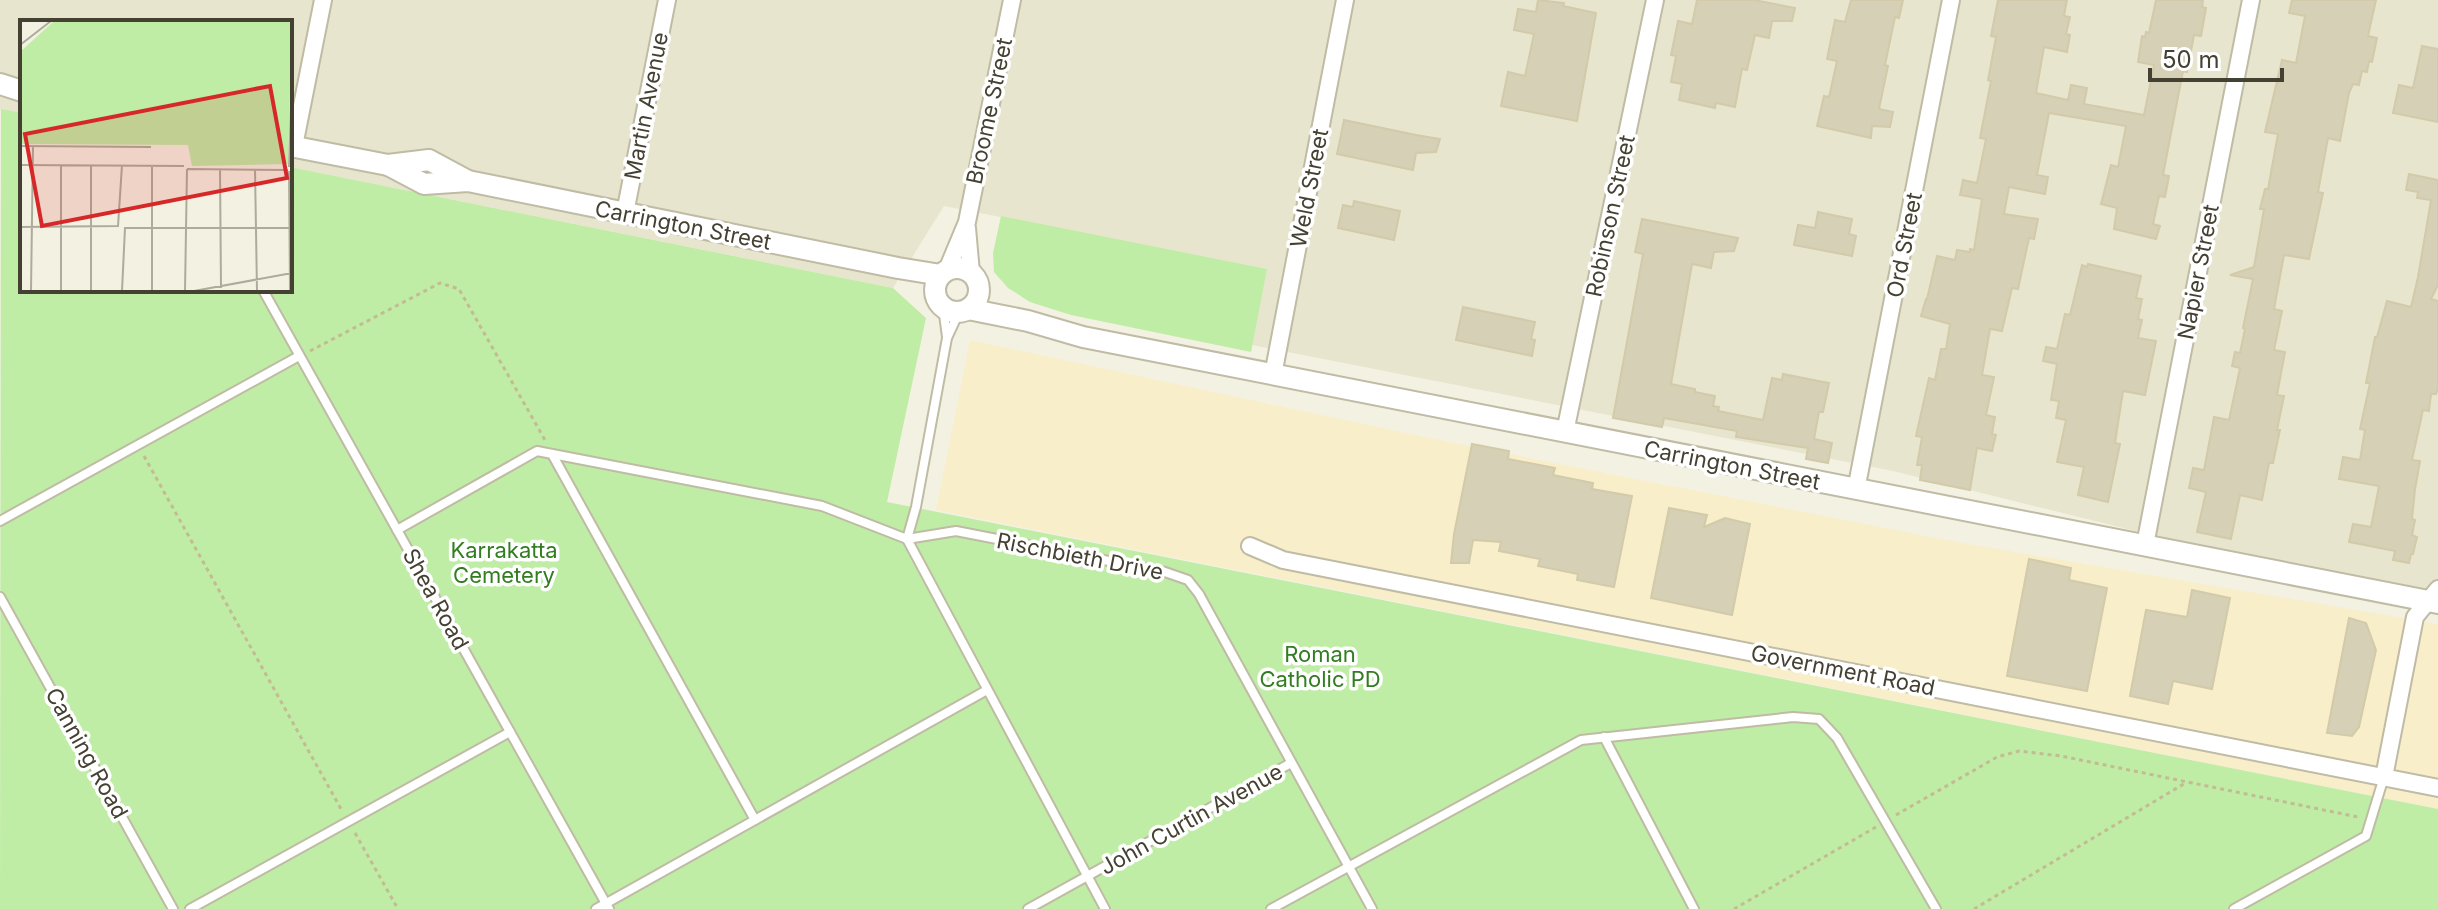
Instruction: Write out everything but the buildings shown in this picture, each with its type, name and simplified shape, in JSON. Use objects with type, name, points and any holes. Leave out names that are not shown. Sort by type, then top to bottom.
[{"type":"street","points":[[292,146],[323,0]]},
{"type":"street","name":"Martin Avenue","points":[[625,213],[667,0]]},
{"type":"street","name":"Broome Street","points":[[949,294],[967,222],[1012,0]]},
{"type":"street","name":"Weld Street","points":[[1273,375],[1345,0]]},
{"type":"street","name":"Robinson Street","points":[[1565,432],[1655,0]]},
{"type":"street","name":"Ord Street","points":[[1856,490],[1951,0]]},
{"type":"street","name":"Napier Street","points":[[2145,545],[2251,0]]},
{"type":"street","points":[[0,84],[20,91]]},
{"type":"street","points":[[0,93],[20,92]]},
{"type":"street","name":"Carrington Street","points":[[292,146],[388,165],[424,184],[468,181],[898,268],[949,294],[1083,337],[1856,490],[2435,598]]},
{"type":"street","name":"Broome Street","points":[[967,222],[975,281]]},
{"type":"street","points":[[959,268],[975,281],[976,301],[949,294],[959,268]]},
{"type":"street","name":"Carrington Street","points":[[975,281],[1028,321]]},
{"type":"street","name":"Government Road","points":[[1250,546],[1283,560],[2438,788]]},
{"type":"street","points":[[2384,777],[2415,617],[2435,598]]},
{"type":"lane","name":"Shea Road","points":[[264,292],[607,906]]},
{"type":"lane","name":"Broome Street","points":[[907,539],[916,507],[947,338],[949,294]]},
{"type":"lane","name":"Broome Street","points":[[947,338],[949,294]]},
{"type":"lane","points":[[0,521],[299,356]]},
{"type":"lane","points":[[397,530],[537,451],[822,506],[907,539],[1105,909]]},
{"type":"lane","points":[[552,454],[755,820]]},
{"type":"lane","name":"Rischbieth Drive","points":[[907,539],[956,531],[1165,572],[1188,580],[1199,594],[1291,763]]},
{"type":"lane","name":"Canning Road","points":[[0,597],[173,909]]},
{"type":"lane","points":[[596,909],[607,906],[987,690]]},
{"type":"lane","points":[[1271,909],[1581,740],[1793,717],[1819,719],[1837,738],[1936,909]]},
{"type":"lane","points":[[190,909],[510,732]]},
{"type":"lane","points":[[1604,737],[1694,909]]},
{"type":"lane","name":"John Curtin Avenue","points":[[1028,909],[1291,763],[1372,909]]},
{"type":"lane","points":[[2234,909],[2366,836],[2384,777]]},
{"type":"path","points":[[299,356],[440,283],[459,289],[552,454]]},
{"type":"path","points":[[139,446],[398,909]]},
{"type":"path","points":[[1734,909],[1997,757],[2019,751],[2061,756],[2371,820]]},
{"type":"path","points":[[1974,909],[2189,782]]},
{"type":"shaded area","points":[[0,0],[2438,0],[2438,606],[1893,471],[1252,345],[1266,269],[944,206],[893,288],[292,167],[292,20],[20,20],[20,113],[0,110]]},
{"type":"shaded area","points":[[970,340],[1453,443],[1951,541],[2438,624],[2438,809],[936,510]]},
{"type":"green space","name":"Karrakatta Cemetery","points":[[1,109],[20,113],[20,292],[292,292],[292,167],[893,288],[926,318],[887,502],[2438,809],[2438,909],[0,909]]},
{"type":"green space","points":[[1001,216],[1267,269],[1251,352],[1071,315],[1030,302],[1008,288],[994,272],[993,253]]},
{"type":"park label","name":"Roman Catholic PD","points":[[1320,666]]}]
